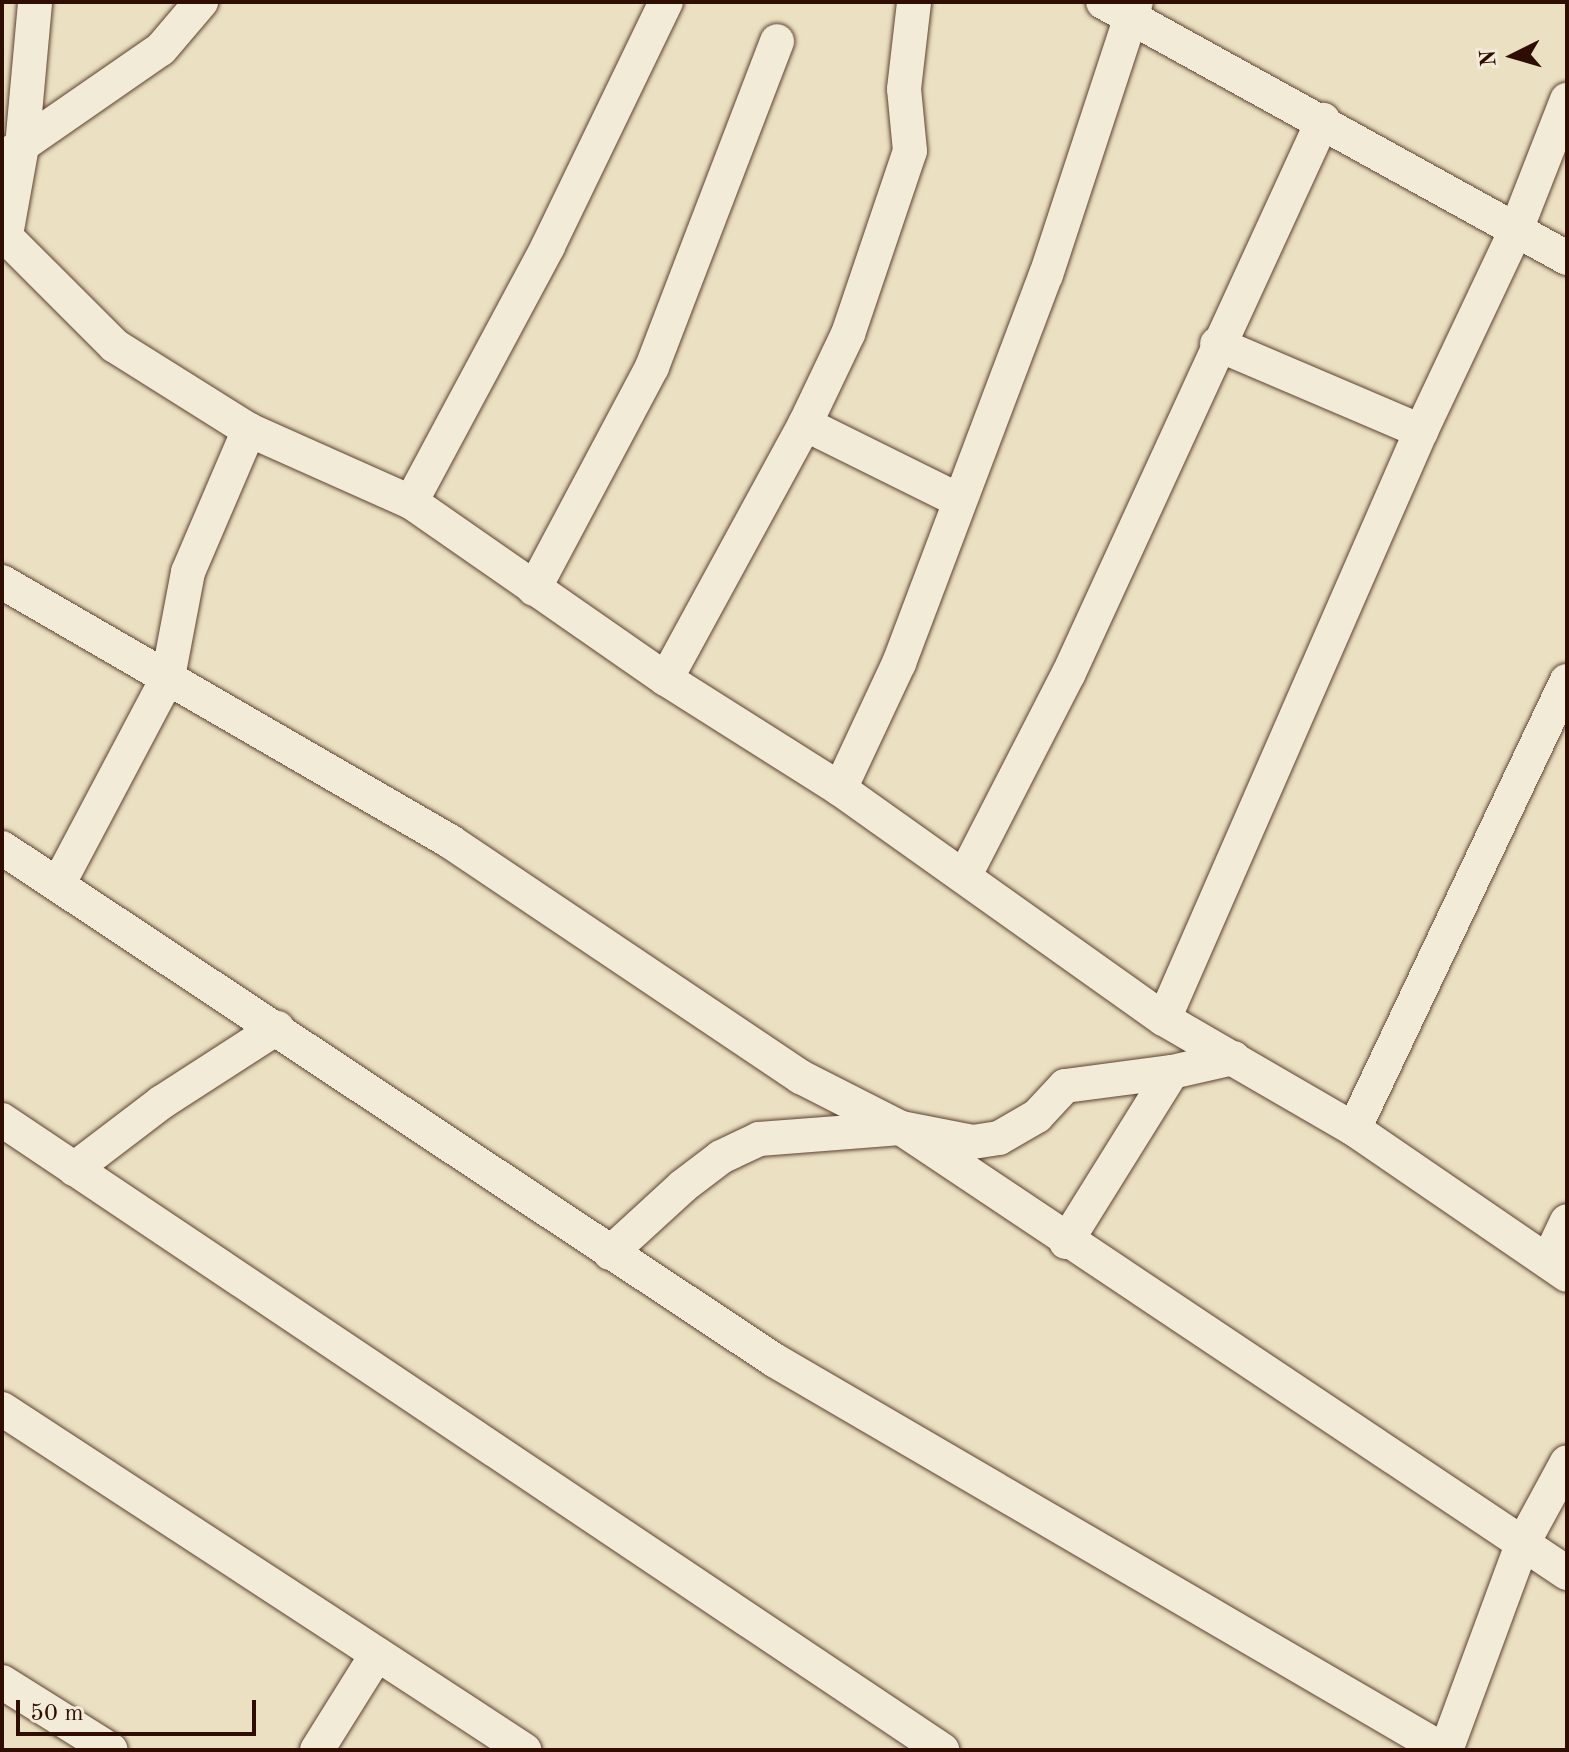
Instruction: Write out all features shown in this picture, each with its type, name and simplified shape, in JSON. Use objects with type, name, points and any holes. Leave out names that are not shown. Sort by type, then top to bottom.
[{"type":"street","points":[[35,2],[12,153],[4,234],[115,346],[249,430],[411,502],[666,679],[840,789],[1164,1019],[1354,1129],[1557,1268],[1567,1221]]},
{"type":"street","points":[[12,153],[161,49],[201,2]]},
{"type":"street","points":[[411,502],[548,246],[666,2]]},
{"type":"street","points":[[666,679],[805,424],[848,334],[910,151],[904,89],[914,2]]},
{"type":"street","points":[[840,789],[899,663],[958,500],[1046,275],[1123,7],[1567,258]]},
{"type":"street","points":[[534,589],[652,367],[777,41]]},
{"type":"street","points":[[1164,1019],[1421,431],[1516,230],[1567,100]]},
{"type":"street","points":[[965,875],[1068,675],[1217,344],[1323,120]]},
{"type":"street","points":[[1217,344],[1421,431]]},
{"type":"street","points":[[805,424],[958,500]]},
{"type":"street","points":[[59,883],[168,677],[188,572],[249,430]]},
{"type":"street","points":[[2,582],[451,842],[801,1077],[901,1128],[1066,1242],[1567,1573]]},
{"type":"street","points":[[1354,1129],[1567,681]]},
{"type":"street","points":[[2,848],[774,1360],[1445,1750],[1522,1545],[1567,1462]]},
{"type":"street","points":[[74,1169],[162,1102],[277,1028]]},
{"type":"street","points":[[610,1253],[683,1186],[721,1157],[759,1139],[901,1128],[973,1142],[999,1138],[1037,1116],[1065,1086],[1172,1072],[1233,1058]]},
{"type":"street","points":[[1066,1242],[1172,1072]]},
{"type":"street","points":[[2,1120],[942,1750]]},
{"type":"street","points":[[2,1409],[524,1750]]},
{"type":"street","points":[[317,1750],[377,1654]]},
{"type":"street","points":[[2,1682],[111,1750]]}]
